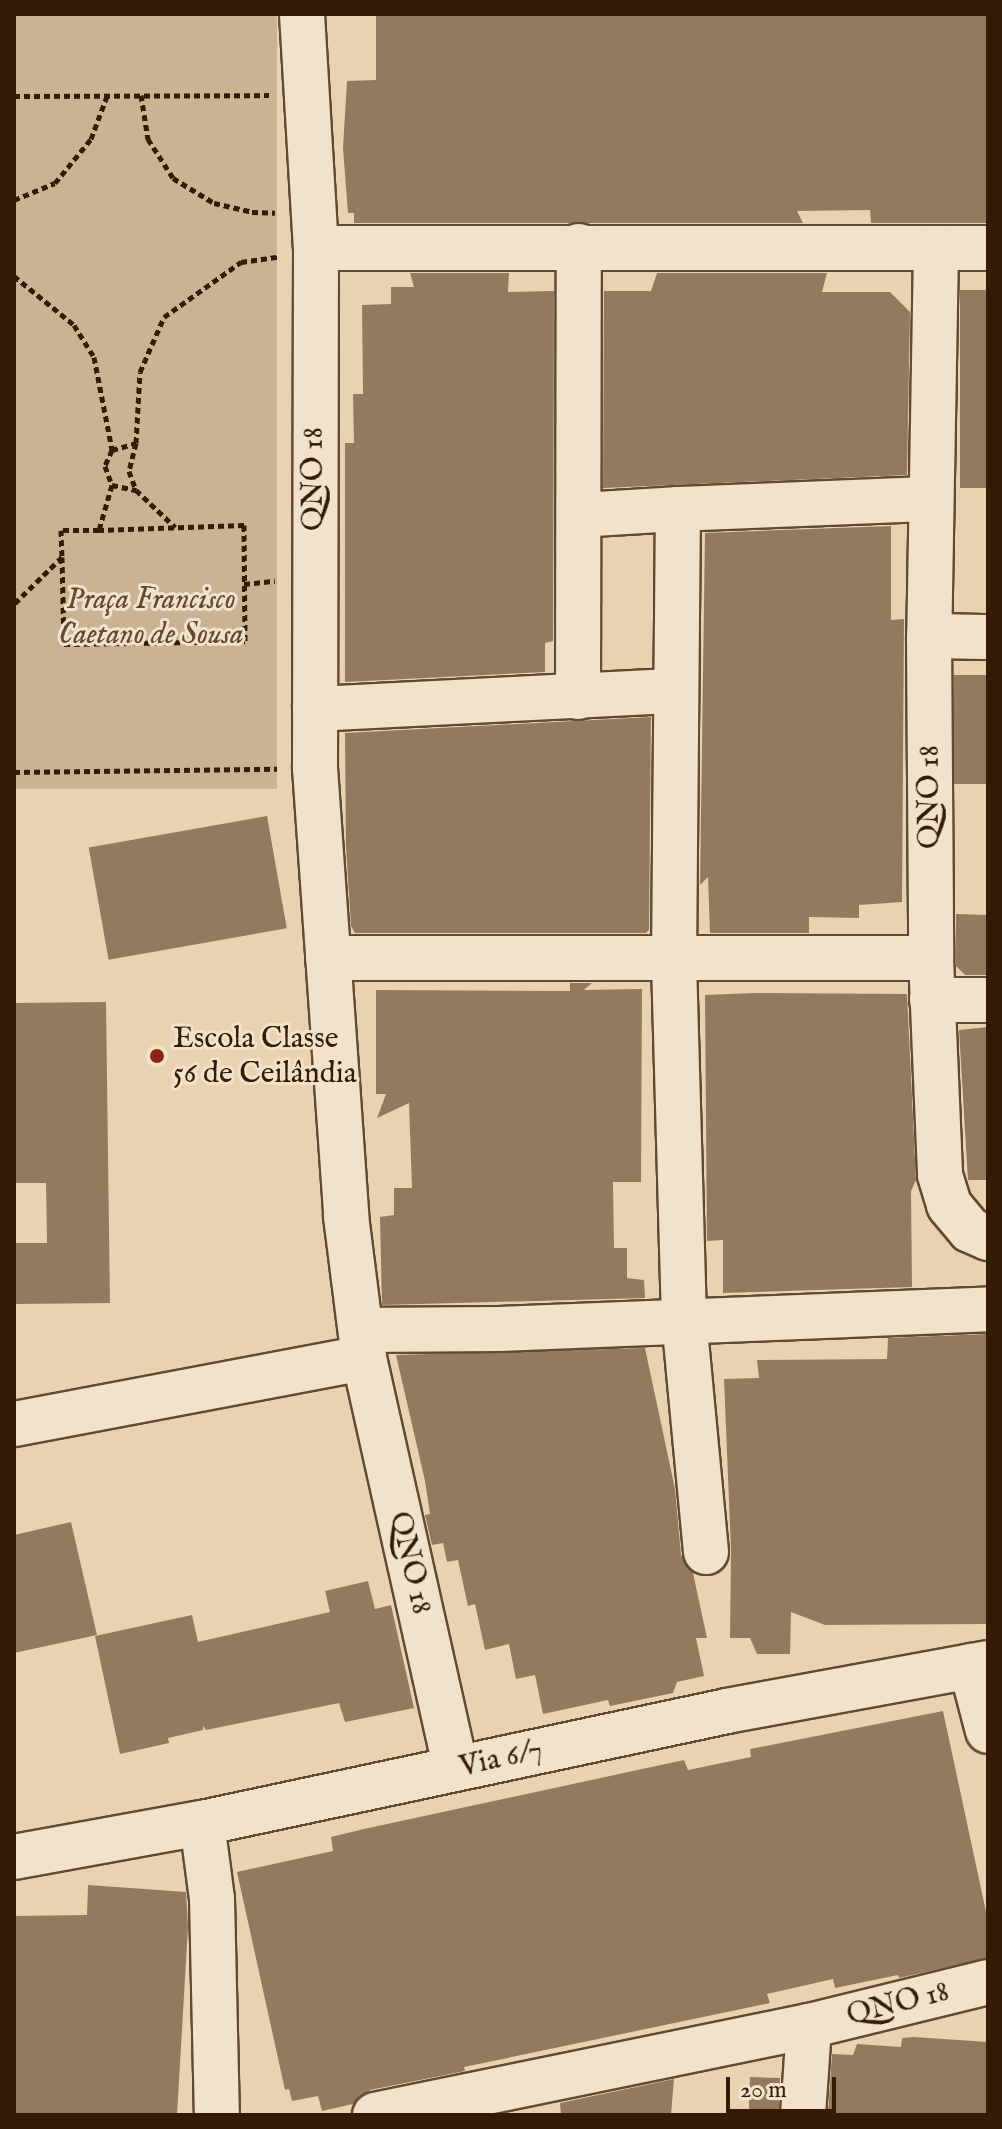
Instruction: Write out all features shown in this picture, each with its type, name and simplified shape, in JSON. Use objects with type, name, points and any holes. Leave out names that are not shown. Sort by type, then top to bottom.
[{"type":"street","name":"QNO 18","points":[[302,14],[298,252],[315,768],[346,1216],[362,1344],[456,1768]]},
{"type":"street","points":[[298,252],[579,246],[988,248]]},
{"type":"street","points":[[578,697],[579,246]]},
{"type":"street","name":"QNO 18","points":[[936,249],[929,636],[932,979],[940,1175],[949,1205],[970,1230],[988,1238]]},
{"type":"street","points":[[579,515],[930,499]]},
{"type":"street","points":[[678,509],[674,961],[684,1320],[706,1552]]},
{"type":"street","points":[[929,636],[988,637]]},
{"type":"street","points":[[315,709],[674,691]]},
{"type":"street","points":[[328,958],[674,961],[932,979],[988,1000]]},
{"type":"street","points":[[14,1424],[362,1344],[499,1329],[988,1309]]},
{"type":"street","points":[[980,1664],[988,1731]]},
{"type":"street","name":"Via 6/7","points":[[14,1857],[202,1823],[727,1711],[980,1664]]},
{"type":"street","points":[[202,1823],[212,1899],[217,2115]]},
{"type":"street","name":"QNO 18","points":[[375,2115],[522,2099],[988,1982]]},
{"type":"street","name":"QNO 18","points":[[803,2115],[809,2026]]},
{"type":"path","points":[[141,95],[148,139],[173,178],[214,203],[252,212],[280,213]]},
{"type":"path","points":[[14,96],[278,95]]},
{"type":"path","points":[[14,200],[55,183],[91,139],[107,96]]},
{"type":"path","points":[[175,528],[136,490],[129,471],[136,443],[140,372],[164,317],[241,262],[298,252]]},
{"type":"path","points":[[14,276],[74,325],[94,357],[112,450],[105,466],[112,485],[99,530]]},
{"type":"path","points":[[112,450],[136,443]]},
{"type":"path","points":[[112,485],[136,490]]},
{"type":"path","points":[[244,525],[245,641],[64,644],[61,530],[175,528],[244,525]]},
{"type":"path","points":[[14,604],[62,557]]},
{"type":"path","points":[[14,772],[315,768]]},
{"type":"green space","name":"Praça Francisco Caetano de Sousa","points":[[14,14],[277,14],[277,789],[14,789]]},
{"type":"building","points":[[988,14],[988,223],[871,223],[870,210],[797,211],[803,223],[354,223],[354,213],[348,213],[343,148],[347,81],[376,80],[376,15]]},
{"type":"building","points":[[410,273],[509,273],[508,292],[554,291],[553,641],[545,643],[545,672],[345,682],[345,443],[354,443],[353,394],[363,394],[362,305],[391,304],[391,287],[414,287]]},
{"type":"building","points":[[657,273],[827,273],[822,292],[890,292],[910,312],[907,475],[603,488],[604,291],[651,291]]},
{"type":"building","points":[[960,290],[988,290],[988,488],[960,488]]},
{"type":"building","points":[[891,526],[891,620],[904,619],[902,902],[859,905],[859,918],[809,917],[809,933],[710,933],[708,877],[700,885],[705,533]]},
{"type":"building","points":[[954,675],[988,675],[988,784],[954,784]]},
{"type":"building","points":[[651,717],[649,930],[646,933],[355,933],[351,926],[346,847],[345,733]]},
{"type":"building","points":[[267,816],[287,928],[109,960],[89,847]]},
{"type":"building","points":[[956,914],[988,915],[988,975],[965,975],[956,966]]},
{"type":"building","points":[[570,983],[592,983],[584,990],[642,989],[641,1182],[613,1182],[614,1248],[627,1248],[627,1278],[644,1280],[645,1298],[382,1305],[380,1217],[394,1215],[394,1188],[412,1188],[409,1103],[377,1118],[386,1094],[376,1094],[376,990],[570,991]]},
{"type":"building","points":[[907,994],[916,1180],[911,1191],[912,1287],[723,1293],[723,1240],[707,1241],[705,995]]},
{"type":"building","points":[[106,1002],[110,1303],[14,1304],[14,1243],[47,1243],[46,1183],[14,1183],[14,1003]]},
{"type":"building","points":[[988,1027],[988,1180],[968,1180],[959,1030]]},
{"type":"building","points":[[987,1334],[988,1624],[825,1625],[791,1612],[790,1654],[757,1654],[750,1638],[730,1638],[731,1550],[724,1379],[759,1378],[757,1360],[887,1359],[888,1338]]},
{"type":"building","points":[[645,1348],[675,1489],[681,1555],[693,1573],[707,1638],[696,1638],[704,1676],[677,1682],[673,1693],[610,1706],[608,1700],[543,1714],[535,1675],[516,1679],[509,1644],[485,1650],[475,1604],[468,1606],[458,1560],[447,1562],[443,1543],[432,1545],[425,1515],[430,1514],[425,1481],[396,1355]]},
{"type":"building","points":[[71,1522],[97,1635],[14,1653],[14,1535]]},
{"type":"building","points":[[368,1581],[375,1609],[391,1605],[414,1708],[345,1722],[339,1703],[206,1730],[203,1726],[203,1730],[168,1738],[169,1743],[120,1754],[95,1636],[192,1615],[198,1642],[330,1612],[325,1591]]},
{"type":"building","points":[[943,1711],[988,1921],[988,1958],[899,1978],[898,1975],[835,1988],[833,1979],[767,1994],[770,2003],[464,2067],[465,2071],[370,2090],[353,2104],[322,2111],[318,2096],[292,2101],[289,2089],[285,2090],[237,1872],[333,1851],[331,1837],[364,1829],[684,1760],[688,1770],[751,1757],[750,1749]]},
{"type":"building","points":[[88,1885],[186,1892],[188,1927],[177,2115],[14,2115],[14,1916],[87,1915]]},
{"type":"building","points":[[902,2038],[988,2042],[988,2115],[828,2115],[832,2054],[853,2055],[857,2044],[901,2047]]},
{"type":"building","points":[[750,2077],[780,2078],[779,2115],[749,2115]]},
{"type":"building","points":[[674,2079],[671,2115],[561,2115],[560,2103]]},
{"type":"place","name":"Escola Classe 56 de Ceilândia","points":[[157,1056]]}]
